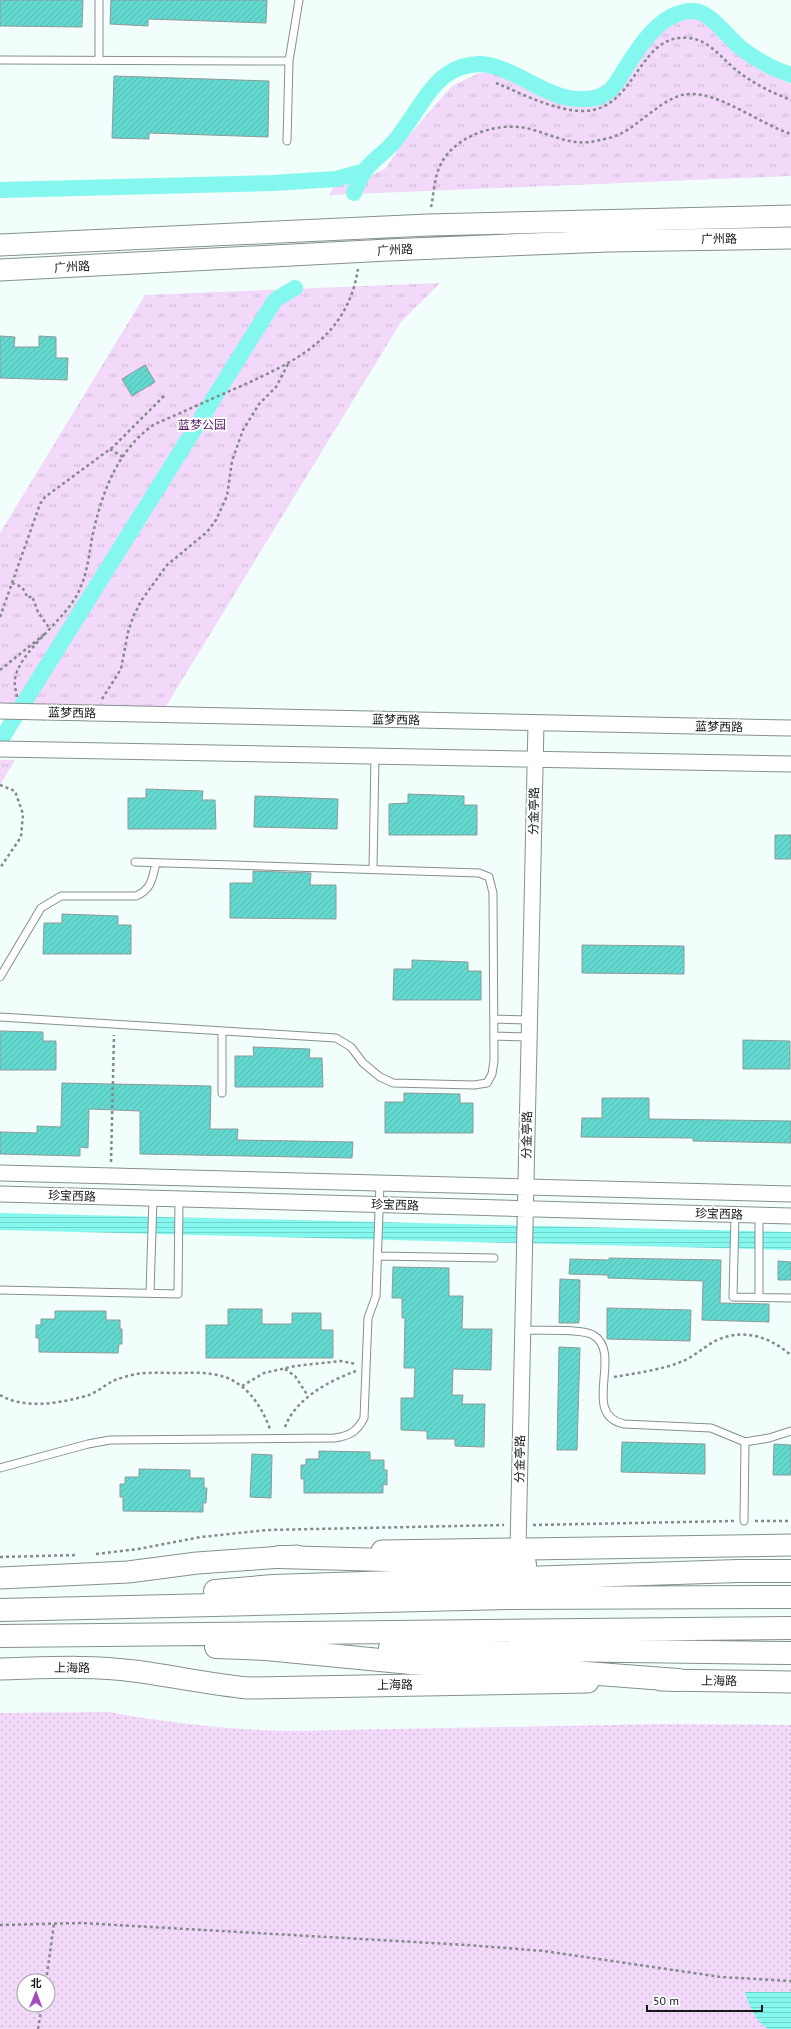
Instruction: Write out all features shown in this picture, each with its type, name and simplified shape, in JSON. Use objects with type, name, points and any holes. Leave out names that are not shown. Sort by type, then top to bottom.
[{"type":"highway","points":[[279,1557],[452,1563],[619,1565],[738,1571]]},
{"type":"highway","points":[[82,1608],[208,1592],[273,1586],[738,1571],[791,1571]]},
{"type":"highway","points":[[0,1610],[508,1598],[791,1597]]},
{"type":"highway","points":[[0,1636],[791,1628]]},
{"type":"highway","points":[[94,1635],[141,1646],[266,1649],[477,1648],[791,1653]]},
{"type":"highway","points":[[266,1649],[411,1663],[520,1668],[678,1680]]},
{"type":"main road","name":"广州路","points":[[0,245],[428,225],[791,216]]},
{"type":"main road","name":"广州路","points":[[0,270],[608,241],[791,238]]},
{"type":"main road","points":[[0,1578],[128,1572],[197,1563],[402,1550],[791,1545]]},
{"type":"main road","name":"上海路","points":[[0,1669],[70,1667],[133,1670],[207,1683],[248,1688],[678,1680],[791,1682]]},
{"type":"street","name":"蓝梦西路","points":[[0,711],[791,728]]},
{"type":"street","name":"分金亭路","points":[[518,1548],[536,723]]},
{"type":"street","points":[[0,749],[791,764]]},
{"type":"street","name":"珍宝西路","points":[[0,1173],[791,1194]]},
{"type":"street","name":"珍宝西路","points":[[0,1194],[791,1216]]},
{"type":"lane","points":[[99,0],[99,59]]},
{"type":"lane","points":[[287,141],[289,61],[299,0]]},
{"type":"lane","points":[[0,60],[99,59],[289,61]]},
{"type":"lane","points":[[373,869],[375,756]]},
{"type":"lane","points":[[0,1017],[336,1038],[351,1047],[363,1063],[380,1077],[393,1083],[474,1085],[487,1083],[492,1074],[494,1036],[494,894],[489,876],[479,873],[135,862]]},
{"type":"lane","points":[[0,977],[41,908],[52,900],[61,896],[136,896],[146,891],[152,880],[156,863]]},
{"type":"lane","points":[[494,1019],[530,1020]]},
{"type":"lane","points":[[222,1031],[222,1093]]},
{"type":"lane","points":[[494,1036],[529,1037]]},
{"type":"lane","points":[[0,1468],[88,1444],[110,1440],[334,1438],[347,1436],[358,1429],[364,1418],[368,1318],[376,1296],[380,1183]]},
{"type":"lane","points":[[150,1293],[153,1199]]},
{"type":"lane","points":[[0,1290],[178,1294],[180,1199]]},
{"type":"lane","points":[[735,1215],[733,1297],[791,1298]]},
{"type":"lane","points":[[759,1215],[759,1297]]},
{"type":"lane","points":[[377,1256],[494,1258]]},
{"type":"lane","points":[[523,1330],[584,1332],[594,1335],[602,1344],[604,1353],[604,1406],[607,1414],[614,1422],[624,1424],[711,1428],[745,1442],[769,1438],[779,1433],[791,1431]]},
{"type":"lane","points":[[744,1521],[745,1442]]},
{"type":"path","points":[[496,83],[549,104],[571,110],[596,109],[619,96],[644,60],[656,48],[667,42],[686,38],[697,39],[707,44],[738,72],[757,85],[791,100]]},
{"type":"path","points":[[428,225],[440,165],[450,151],[467,138],[489,129],[508,126],[527,128],[561,140],[577,143],[598,141],[620,134],[672,100],[689,94],[705,95],[773,129],[791,134]]},
{"type":"path","points":[[18,701],[15,680],[17,671],[31,650],[70,607],[78,592],[84,579],[102,499],[110,479],[123,458],[142,433],[160,422],[288,364],[303,355],[325,336],[347,307],[357,279],[361,252]]},
{"type":"path","points":[[87,713],[102,700],[122,669],[133,617],[153,581],[167,565],[207,532],[216,520],[227,496],[232,461],[242,430],[259,404],[276,387],[288,364]]},
{"type":"path","points":[[0,617],[40,504],[45,497],[110,449],[164,396]]},
{"type":"path","points":[[110,449],[123,458]]},
{"type":"path","points":[[0,670],[50,629],[38,612],[32,596],[28,598],[22,587],[12,583]]},
{"type":"path","points":[[0,785],[15,791],[23,814],[21,837],[0,868]]},
{"type":"path","points":[[111,1176],[114,1024]]},
{"type":"path","points":[[604,1379],[683,1361],[717,1340],[733,1335],[746,1334],[764,1337],[780,1346],[791,1355]]},
{"type":"path","points":[[242,1386],[264,1373],[285,1368],[341,1361],[366,1368]]},
{"type":"path","points":[[285,1368],[294,1376],[308,1396]]},
{"type":"path","points":[[277,1439],[286,1424],[308,1396],[348,1374],[366,1368]]},
{"type":"path","points":[[0,1395],[8,1400],[26,1403],[56,1402],[90,1394],[114,1380],[143,1374],[212,1374],[228,1378],[242,1386],[254,1398],[263,1410],[277,1439]]},
{"type":"path","points":[[0,1925],[81,1923],[468,1945],[544,1951],[721,1977],[791,1981]]},
{"type":"path","points":[[47,1973],[54,1924]]},
{"type":"path","points":[[38,2029],[41,2013]]},
{"type":"green space","points":[[689,14],[698,17],[714,28],[747,62],[791,84],[791,176],[329,195],[336,183],[365,178],[385,169],[404,141],[452,86],[477,74],[493,71],[555,93],[577,95],[594,90],[613,80],[637,38],[655,23],[676,15]]},
{"type":"green space","name":"蓝梦公园","points":[[440,283],[401,322],[160,716],[0,712],[0,533],[145,295]]},
{"type":"green space","points":[[0,760],[15,760],[0,785]]},
{"type":"green space","points":[[108,1712],[200,1725],[291,1731],[662,1724],[791,1725],[791,2029],[0,2029],[0,1713]]},
{"type":"water","points":[[0,1213],[791,1232],[791,1250],[0,1230]]},
{"type":"water","points":[[745,1992],[791,1992],[791,2029],[769,2029],[764,2026],[756,2018]]},
{"type":"building","points":[[0,0],[83,0],[82,27],[0,26]]},
{"type":"building","points":[[111,0],[267,0],[266,23],[148,19],[148,26],[110,24]]},
{"type":"building","points":[[114,76],[269,81],[268,137],[149,133],[149,139],[112,138]]},
{"type":"building","points":[[0,336],[15,337],[14,347],[39,347],[39,336],[56,337],[56,358],[68,358],[67,380],[0,378]]},
{"type":"building","points":[[145,365],[155,382],[132,396],[122,379]]},
{"type":"building","points":[[146,789],[203,791],[202,800],[215,800],[216,829],[128,829],[128,798],[146,798]]},
{"type":"building","points":[[408,794],[464,796],[464,805],[477,805],[477,835],[389,835],[389,804],[408,803]]},
{"type":"building","points":[[255,796],[338,799],[337,829],[254,827]]},
{"type":"building","points":[[775,835],[791,835],[791,859],[775,859]]},
{"type":"building","points":[[253,871],[311,873],[310,885],[336,885],[336,919],[230,918],[230,883],[253,883]]},
{"type":"building","points":[[62,914],[118,916],[118,925],[131,925],[131,954],[43,954],[44,923],[62,923]]},
{"type":"building","points":[[582,945],[684,946],[684,974],[582,973]]},
{"type":"building","points":[[412,960],[468,962],[468,971],[481,971],[481,1000],[393,1000],[394,969],[412,969]]},
{"type":"building","points":[[0,1031],[43,1032],[43,1041],[56,1041],[56,1070],[0,1070]]},
{"type":"building","points":[[743,1040],[790,1041],[790,1069],[743,1069]]},
{"type":"building","points":[[253,1047],[310,1049],[309,1058],[322,1058],[323,1087],[235,1087],[235,1056],[254,1056]]},
{"type":"building","points":[[62,1083],[211,1086],[210,1129],[238,1129],[237,1140],[353,1142],[352,1158],[140,1154],[140,1111],[89,1109],[88,1148],[80,1147],[80,1156],[0,1154],[0,1132],[37,1133],[37,1126],[61,1127]]},
{"type":"building","points":[[404,1093],[460,1094],[460,1103],[473,1103],[473,1133],[385,1133],[385,1102],[404,1102]]},
{"type":"building","points":[[602,1098],[649,1098],[649,1119],[791,1121],[791,1143],[693,1141],[693,1138],[581,1137],[582,1118],[602,1118]]},
{"type":"building","points":[[609,1258],[721,1260],[720,1303],[769,1304],[769,1322],[702,1320],[703,1281],[608,1278],[608,1275],[569,1274],[570,1259],[609,1260]]},
{"type":"building","points":[[778,1261],[791,1262],[791,1280],[778,1280]]},
{"type":"building","points":[[393,1267],[449,1268],[449,1296],[463,1296],[462,1329],[492,1329],[491,1370],[453,1369],[452,1395],[463,1395],[462,1404],[485,1404],[484,1447],[455,1446],[455,1439],[427,1439],[427,1431],[401,1430],[401,1398],[414,1398],[415,1368],[404,1368],[405,1318],[402,1318],[402,1298],[392,1298]]},
{"type":"building","points":[[560,1279],[580,1280],[579,1323],[559,1323]]},
{"type":"building","points":[[607,1308],[691,1310],[690,1341],[607,1339]]},
{"type":"building","points":[[228,1309],[262,1309],[262,1324],[292,1324],[292,1313],[321,1313],[321,1330],[333,1330],[333,1358],[206,1358],[206,1325],[228,1325]]},
{"type":"building","points":[[55,1311],[106,1311],[106,1320],[120,1320],[120,1329],[122,1329],[122,1344],[119,1344],[118,1353],[39,1352],[39,1338],[36,1338],[36,1325],[41,1325],[41,1319],[55,1319]]},
{"type":"building","points":[[559,1347],[580,1348],[577,1450],[557,1450]]},
{"type":"building","points":[[622,1442],[705,1444],[705,1474],[621,1472]]},
{"type":"building","points":[[774,1444],[791,1445],[791,1475],[773,1475]]},
{"type":"building","points":[[319,1451],[370,1452],[370,1460],[384,1460],[384,1470],[387,1470],[387,1485],[383,1484],[383,1493],[304,1493],[304,1479],[301,1479],[301,1465],[306,1465],[306,1459],[319,1459]]},
{"type":"building","points":[[252,1454],[272,1455],[271,1498],[250,1497]]},
{"type":"building","points":[[139,1469],[190,1470],[190,1478],[204,1478],[204,1488],[207,1488],[206,1503],[203,1503],[203,1512],[123,1511],[123,1497],[120,1497],[120,1484],[125,1484],[125,1477],[139,1477]]},
{"type":"waterway","points":[[354,193],[367,168],[396,140],[436,84],[449,73],[467,65],[484,64],[501,68],[549,92],[566,97],[584,99],[595,98],[612,89],[645,40],[662,23],[672,16],[682,12],[694,11],[700,12],[707,16],[736,44],[759,60],[771,67],[791,75]]},
{"type":"waterway","points":[[0,190],[273,183],[336,179],[365,171]]},
{"type":"waterway","points":[[0,741],[275,300],[295,288]]}]
